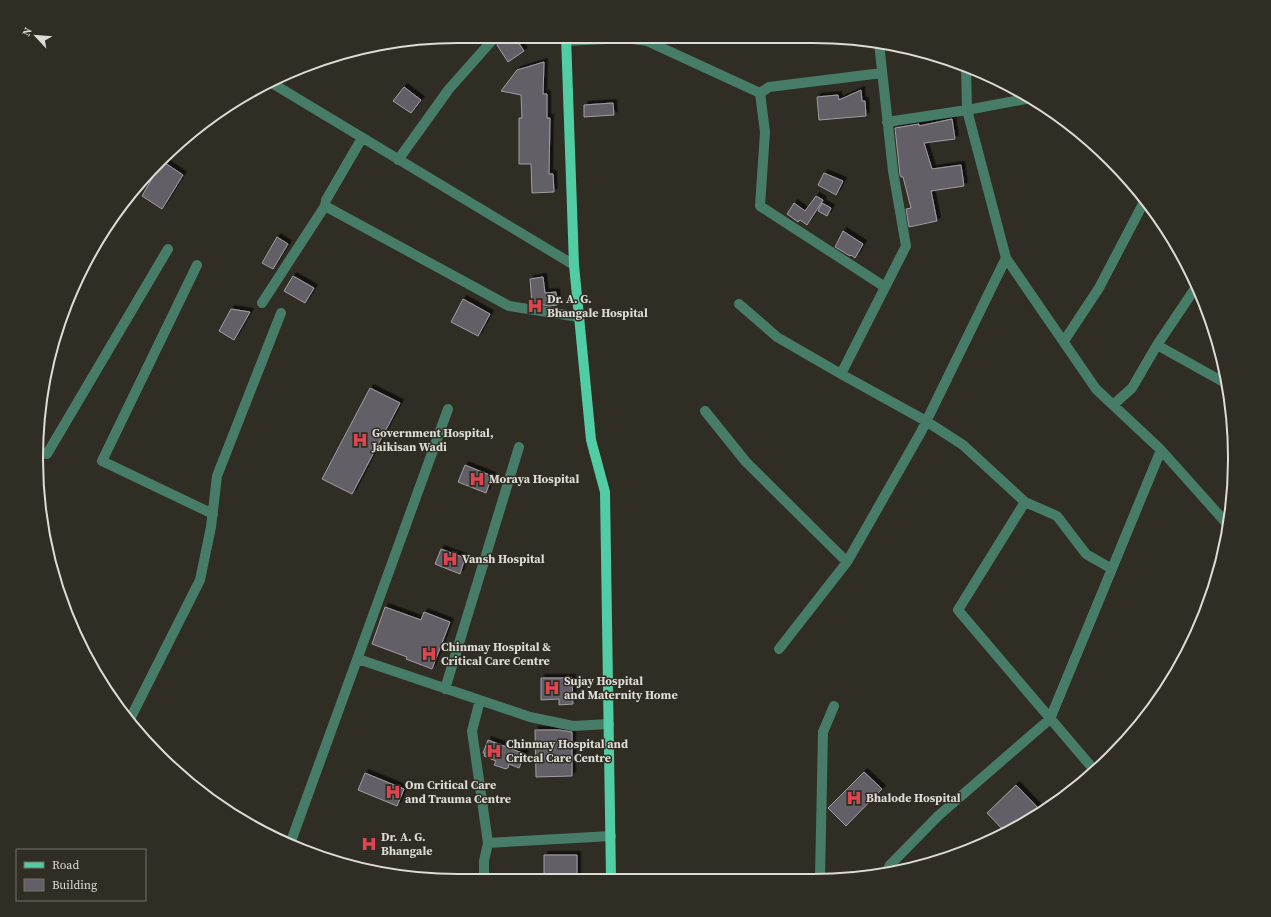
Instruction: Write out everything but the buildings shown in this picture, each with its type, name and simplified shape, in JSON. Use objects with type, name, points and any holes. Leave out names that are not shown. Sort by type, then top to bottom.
[{"type":"main road","points":[[566,43],[574,265],[590,440],[605,492],[611,874]]},
{"type":"street","points":[[398,160],[449,88],[490,43]]},
{"type":"street","points":[[651,43],[760,93]]},
{"type":"street","points":[[841,374],[906,246],[893,172],[880,49]]},
{"type":"street","points":[[760,93],[769,87],[882,73]]},
{"type":"street","points":[[966,73],[967,110],[1006,258],[1096,389],[1161,450],[1223,519]]},
{"type":"street","points":[[276,86],[574,265]]},
{"type":"street","points":[[760,93],[765,132],[760,206],[885,287]]},
{"type":"street","points":[[887,122],[1021,100]]},
{"type":"street","points":[[262,303],[325,206],[326,200],[362,138]]},
{"type":"street","points":[[325,206],[509,306],[579,317]]},
{"type":"street","points":[[1064,341],[1099,288],[1142,206]]},
{"type":"street","points":[[43,453],[47,454],[168,249]]},
{"type":"street","points":[[779,649],[847,562],[926,421],[1006,258]]},
{"type":"street","points":[[196,265],[102,461],[212,514]]},
{"type":"street","points":[[1113,405],[1132,388],[1157,345],[1193,292]]},
{"type":"street","points":[[738,304],[777,337],[926,421],[962,446],[1025,502],[1057,516],[1086,554],[1112,569]]},
{"type":"street","points":[[132,715],[200,580],[211,527],[217,476],[281,313]]},
{"type":"street","points":[[1157,345],[1221,380]]},
{"type":"street","points":[[292,839],[448,409]]},
{"type":"street","points":[[705,411],[746,462],[847,562]]},
{"type":"street","points":[[445,689],[519,447]]},
{"type":"street","points":[[889,867],[938,816],[1050,719],[1161,450]]},
{"type":"street","points":[[1025,502],[958,610],[1091,766]]},
{"type":"street","points":[[358,659],[530,717],[573,726],[609,724]]},
{"type":"street","points":[[480,700],[472,731],[488,843],[484,862],[484,874]]},
{"type":"street","points":[[820,874],[823,732],[834,706]]},
{"type":"street","points":[[488,843],[611,836]]},
{"type":"place","name":"Dr. A. G. Bhangale Hospital","points":[[535,306]]},
{"type":"place","name":"Government Hospital, Jaikisan Wadi","points":[[360,440]]},
{"type":"place","name":"Moraya Hospital","points":[[477,479]]},
{"type":"place","name":"Vansh Hospital","points":[[450,559]]},
{"type":"place","name":"Chinmay Hospital & Critical Care Centre","points":[[429,654]]},
{"type":"place","name":"Sujay Hospital and Maternity Home","points":[[552,688]]},
{"type":"place","name":"Chinmay Hospital and Critcal Care Centre","points":[[494,751]]},
{"type":"place","name":"Om Critical Care and Trauma Centre","points":[[393,792]]},
{"type":"place","name":"Bhalode Hospital","points":[[854,798]]},
{"type":"place","name":"Dr. A. G. Bhangale","points":[[369,844]]}]
